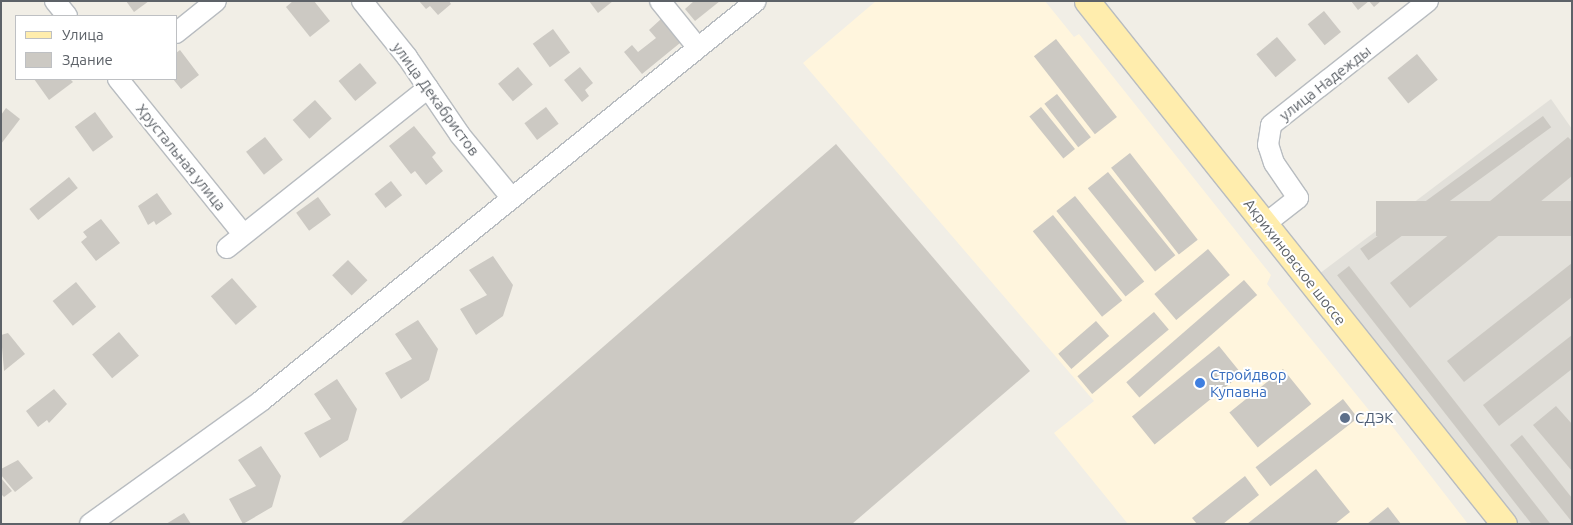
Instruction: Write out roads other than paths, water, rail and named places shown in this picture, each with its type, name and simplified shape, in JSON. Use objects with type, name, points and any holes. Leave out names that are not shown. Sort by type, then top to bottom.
[{"type":"main road","name":"Акрихиновское шоссе","points":[[1087,1],[1504,524]]},
{"type":"street","points":[[55,1],[66,15]]},
{"type":"street","points":[[178,31],[216,1]]},
{"type":"street","name":"улица Декабристов","points":[[362,1],[428,88],[460,135],[511,197]]},
{"type":"street","points":[[660,1],[698,48]]},
{"type":"street","points":[[90,524],[260,401],[756,1]]},
{"type":"street","name":"улица Надежды","points":[[1265,224],[1298,198],[1274,163],[1268,145],[1271,125],[1428,1]]},
{"type":"street","name":"Хрустальная улица","points":[[119,80],[244,234]]},
{"type":"street","points":[[227,248],[428,88]]},
{"type":"place","name":"Стройдвор Купавна","points":[[1200,383]]},
{"type":"place","name":"СДЭК","points":[[1345,418]]}]
